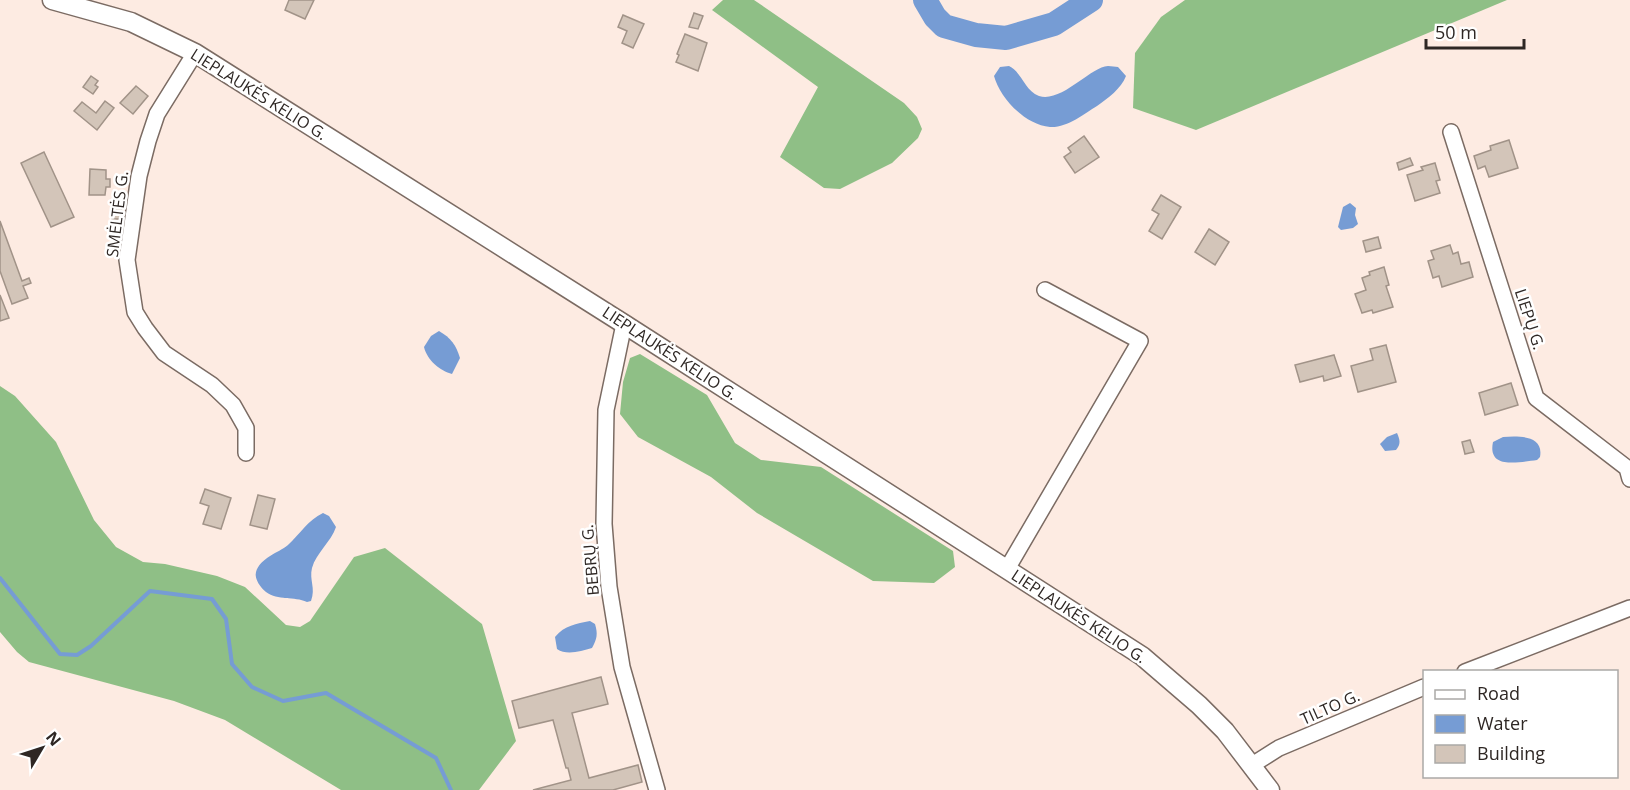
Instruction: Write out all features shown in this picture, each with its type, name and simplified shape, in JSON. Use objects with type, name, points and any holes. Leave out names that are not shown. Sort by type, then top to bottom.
[{"type":"main road","name":"LIEPLAUKĖS KELIO G.","points":[[52,0],[131,22],[195,53],[1143,656],[1225,731],[1270,790]]},
{"type":"street","name":"SMĖLTĖS G.","points":[[195,53],[157,114],[148,141],[139,176],[127,260],[135,312],[164,353],[212,385],[233,405],[246,428],[246,453]]},
{"type":"street","name":"LIEPŲ G.","points":[[1451,132],[1536,398],[1627,468],[1630,479]]},
{"type":"street","points":[[1007,569],[1140,341],[1045,290]]},
{"type":"street","name":"BEBRŲ G.","points":[[624,324],[606,410],[604,524],[609,587],[622,667],[657,790]]},
{"type":"street","points":[[1470,670],[1630,608]]},
{"type":"street","name":"TILTO G.","points":[[1252,765],[1279,748],[1423,688]]},
{"type":"green space","points":[[723,0],[754,0],[904,103],[917,117],[922,129],[918,138],[892,163],[840,189],[824,188],[780,157],[818,87],[712,10]]},
{"type":"green space","points":[[1185,0],[1507,0],[1196,130],[1133,108],[1135,53],[1161,17]]},
{"type":"green space","points":[[640,354],[707,395],[735,443],[761,460],[821,467],[953,551],[955,567],[934,583],[873,581],[757,513],[711,477],[638,437],[620,414],[623,382],[630,358]]},
{"type":"green space","points":[[0,386],[15,396],[56,442],[94,520],[116,547],[143,562],[165,564],[217,576],[245,587],[286,625],[300,627],[310,621],[354,557],[385,548],[482,624],[516,741],[479,790],[341,790],[225,720],[174,701],[29,662],[17,652],[0,632]]},
{"type":"water","points":[[1009,66],[1034,93],[1048,97],[1066,90],[1093,72],[1108,66],[1118,67],[1126,76],[1118,89],[1097,106],[1069,123],[1050,127],[1023,116],[1002,93],[994,76],[1000,67]]},
{"type":"water","points":[[1350,203],[1356,208],[1355,215],[1358,224],[1353,228],[1341,230],[1338,227],[1343,207]]},
{"type":"water","points":[[439,331],[452,342],[460,358],[452,374],[435,364],[424,347],[431,336]]},
{"type":"water","points":[[1397,433],[1400,442],[1398,448],[1385,451],[1380,444],[1387,437]]},
{"type":"water","points":[[1503,437],[1529,438],[1538,444],[1540,457],[1537,460],[1514,463],[1500,461],[1492,451],[1493,442]]},
{"type":"water","points":[[323,513],[329,516],[336,527],[312,568],[311,601],[276,597],[266,592],[256,578],[258,567],[265,559],[288,545],[308,523]]},
{"type":"water","points":[[590,621],[595,624],[596,631],[596,639],[592,648],[570,653],[557,649],[555,637],[559,633],[571,626]]},
{"type":"building","points":[[289,0],[314,0],[305,19],[285,10]]},
{"type":"building","points":[[694,13],[703,16],[698,29],[689,27]]},
{"type":"building","points":[[623,15],[644,24],[633,48],[622,43],[627,31],[618,27]]},
{"type":"building","points":[[685,34],[707,43],[698,71],[676,62]]},
{"type":"building","points":[[91,76],[98,81],[95,85],[98,87],[93,94],[83,87]]},
{"type":"building","points":[[136,86],[148,96],[133,114],[120,103]]},
{"type":"building","points":[[105,101],[114,108],[97,130],[74,111],[82,102],[96,113]]},
{"type":"building","points":[[1084,136],[1099,157],[1075,173],[1064,157],[1071,152],[1068,148]]},
{"type":"building","points":[[1509,140],[1518,168],[1489,177],[1485,166],[1478,169],[1474,156],[1491,150],[1490,146]]},
{"type":"building","points":[[44,152],[74,217],[51,227],[21,163]]},
{"type":"building","points":[[1410,158],[1413,165],[1399,170],[1397,163]]},
{"type":"building","points":[[1435,163],[1440,180],[1436,181],[1440,193],[1415,201],[1407,175],[1423,170],[1421,167]]},
{"type":"building","points":[[90,169],[106,170],[106,179],[110,179],[110,187],[106,187],[105,195],[89,195]]},
{"type":"building","points":[[1161,195],[1181,207],[1162,239],[1149,231],[1159,214],[1152,210]]},
{"type":"building","points":[[113,201],[122,202],[121,219],[112,219]]},
{"type":"building","points":[[0,221],[22,281],[29,278],[31,283],[23,286],[28,298],[12,304],[0,271]]},
{"type":"building","points":[[1209,229],[1229,242],[1215,265],[1195,252]]},
{"type":"building","points":[[1378,237],[1381,248],[1366,252],[1363,241]]},
{"type":"building","points":[[1450,245],[1453,254],[1458,252],[1461,264],[1469,262],[1473,277],[1442,287],[1439,276],[1433,278],[1428,261],[1434,259],[1431,251]]},
{"type":"building","points":[[1384,267],[1389,285],[1386,286],[1393,307],[1373,313],[1372,310],[1362,313],[1355,294],[1366,290],[1362,278],[1370,275],[1369,272]]},
{"type":"building","points":[[0,295],[9,318],[0,321]]},
{"type":"building","points":[[1386,345],[1396,382],[1358,392],[1351,366],[1373,360],[1370,349]]},
{"type":"building","points":[[1334,355],[1341,376],[1324,381],[1323,376],[1300,382],[1295,365]]},
{"type":"building","points":[[1511,383],[1518,405],[1485,415],[1479,393]]},
{"type":"building","points":[[1470,440],[1474,452],[1465,454],[1462,442]]},
{"type":"building","points":[[205,489],[231,498],[221,529],[203,524],[209,506],[200,503]]},
{"type":"building","points":[[258,495],[275,499],[267,529],[250,525]]},
{"type":"building","points":[[601,677],[608,704],[572,713],[589,778],[638,765],[642,782],[613,790],[533,790],[571,780],[553,720],[519,728],[512,701]]},
{"type":"waterway","points":[[925,0],[935,17],[944,26],[976,35],[1006,38],[1054,24],[1091,0]]},
{"type":"waterway","points":[[0,578],[60,654],[77,655],[91,646],[150,591],[212,599],[226,619],[232,664],[252,687],[283,701],[326,693],[436,758],[451,790]]}]
